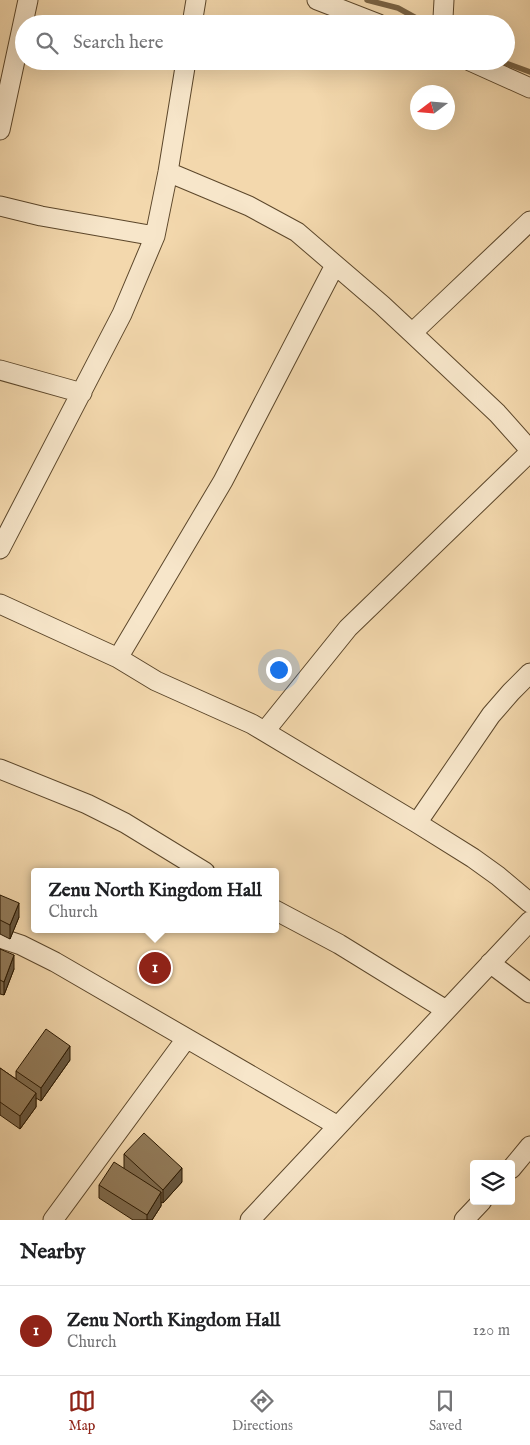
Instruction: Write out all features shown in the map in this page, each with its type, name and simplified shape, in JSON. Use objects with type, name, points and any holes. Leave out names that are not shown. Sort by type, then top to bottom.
[{"type":"street","points":[[25,15],[28,0]]},
{"type":"street","points":[[194,15],[196,0]]},
{"type":"street","points":[[317,0],[356,15]]},
{"type":"street","points":[[0,130],[15,60]]},
{"type":"street","points":[[0,549],[122,314],[155,236],[168,172],[185,70]]},
{"type":"street","points":[[490,70],[530,88]]},
{"type":"street","points":[[168,172],[257,210],[297,232],[412,332],[497,413],[530,451],[348,628],[265,731]]},
{"type":"street","points":[[0,206],[40,216],[155,236]]},
{"type":"street","points":[[412,332],[530,221]]},
{"type":"street","points":[[118,658],[223,481],[335,265]]},
{"type":"street","points":[[0,370],[82,393]]},
{"type":"street","points":[[0,604],[118,658],[156,681],[265,731],[417,823],[498,876],[530,903]]},
{"type":"street","points":[[417,823],[491,714],[530,673]]},
{"type":"street","points":[[0,770],[87,804],[125,822],[199,868]]},
{"type":"street","points":[[279,912],[339,944],[446,1010]]},
{"type":"street","points":[[250,1220],[530,921]]},
{"type":"street","points":[[0,938],[21,945],[55,962],[338,1126]]},
{"type":"street","points":[[490,963],[530,993]]},
{"type":"street","points":[[53,1220],[186,1039]]},
{"type":"street","points":[[515,1165],[530,1148]]},
{"type":"street","points":[[464,1220],[478,1205]]},
{"type":"building","points":[[0,895],[19,903],[10,925],[0,920]]},
{"type":"building","points":[[0,949],[14,955],[4,982],[0,980]]},
{"type":"building","points":[[46,1029],[70,1046],[41,1088],[16,1071]]},
{"type":"building","points":[[0,1068],[36,1093],[20,1116],[0,1102]]},
{"type":"building","points":[[144,1133],[182,1168],[163,1190],[124,1154]]},
{"type":"building","points":[[114,1162],[161,1192],[147,1215],[99,1185]]},
{"type":"waterway","points":[[367,0],[398,8],[411,15]]},
{"type":"waterway","points":[[515,66],[530,72]]},
{"type":"place","name":"Zenu North Kingdom Hall","points":[[155,968]]}]
